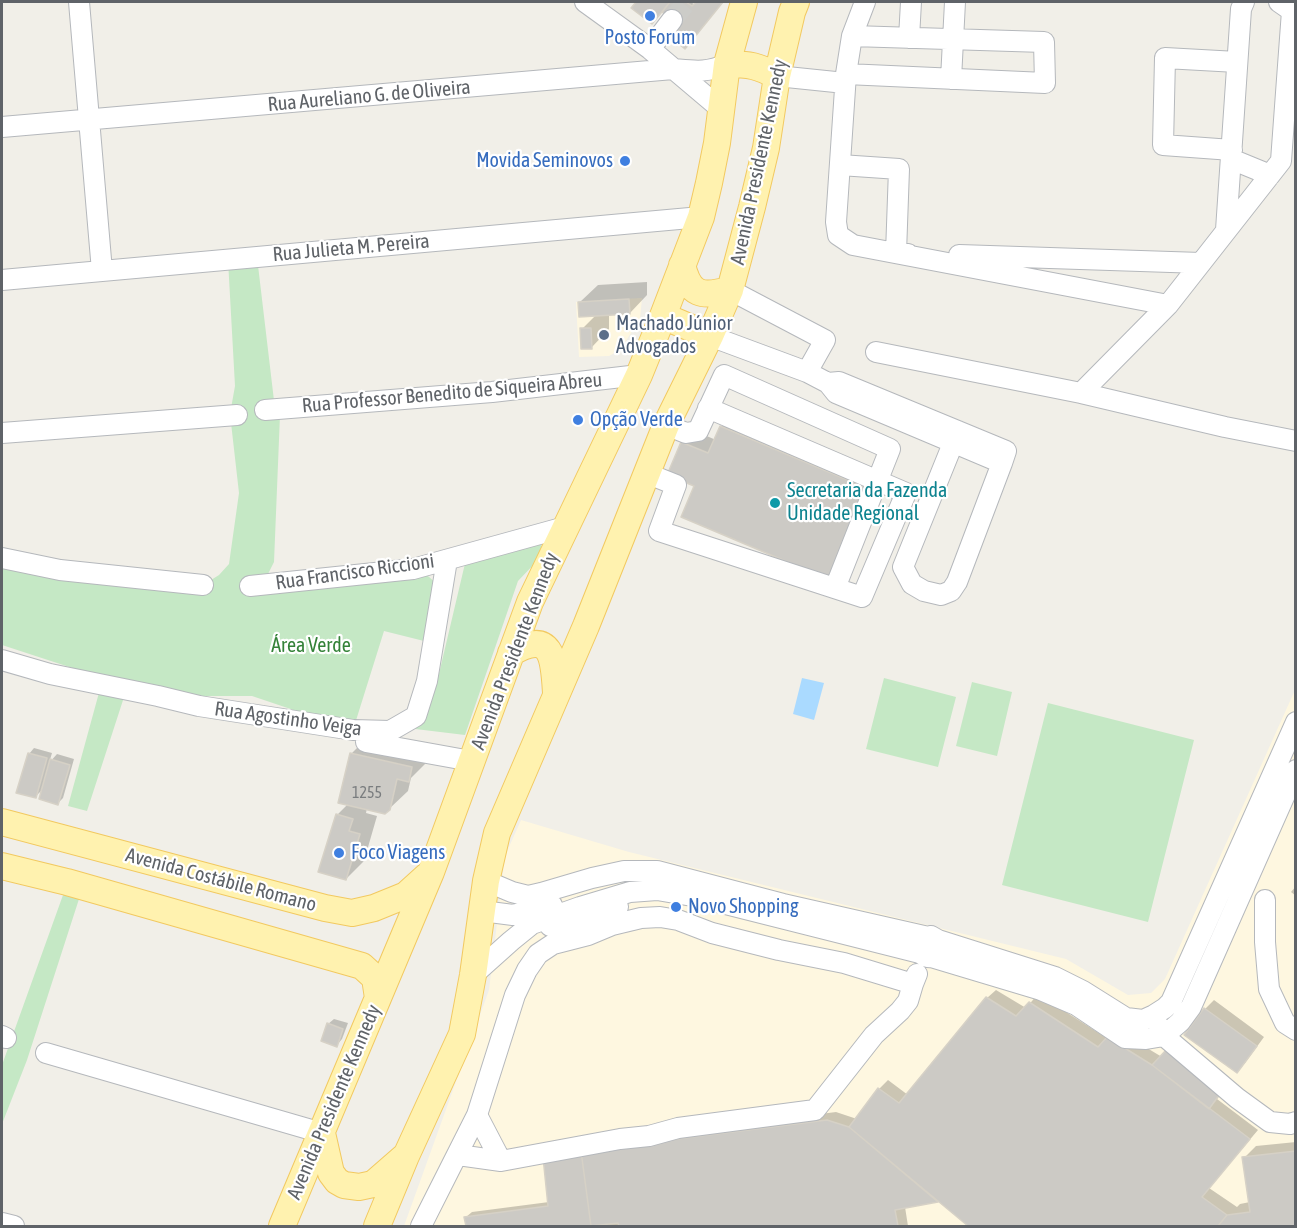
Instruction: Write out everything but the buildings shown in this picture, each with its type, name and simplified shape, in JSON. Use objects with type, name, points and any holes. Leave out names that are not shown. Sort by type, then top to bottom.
[{"type":"main road","name":"Avenida Presidente Kennedy","points":[[282,1227],[431,872],[530,602],[639,375],[701,217],[711,173],[728,64],[743,2]]},
{"type":"main road","name":"Avenida Presidente Kennedy","points":[[377,1227],[406,1156],[462,1034],[486,881],[497,833],[557,696],[666,425],[730,290],[766,148],[777,76],[796,2]]},
{"type":"main road","points":[[728,64],[759,67],[777,76]]},
{"type":"main road","points":[[682,265],[688,284],[696,291],[715,294],[730,290]]},
{"type":"main road","points":[[663,316],[710,336]]},
{"type":"main road","points":[[511,653],[522,646],[542,645],[547,648],[555,664],[557,696]]},
{"type":"main road","name":"Avenida Costábile Romano","points":[[2,822],[325,908],[352,913],[374,908],[406,895],[431,872]]},
{"type":"main road","points":[[67,882],[83,844]]},
{"type":"main road","points":[[2,866],[67,882],[362,966],[375,978],[378,998]]},
{"type":"main road","points":[[322,1133],[332,1173],[337,1181],[344,1185],[359,1187],[373,1184],[406,1156]]},
{"type":"street","points":[[79,2],[102,271]]},
{"type":"street","points":[[585,2],[650,49],[721,109]]},
{"type":"street","points":[[865,2],[852,36],[846,79],[836,222],[838,235],[853,245],[1168,305]]},
{"type":"street","points":[[909,38],[910,2]]},
{"type":"street","points":[[951,79],[955,2]]},
{"type":"street","points":[[1226,231],[1241,9],[1244,2]]},
{"type":"street","points":[[1082,393],[1168,305],[1281,161],[1292,11],[1279,2]]},
{"type":"street","points":[[650,49],[672,20]]},
{"type":"street","points":[[777,76],[1045,83],[1044,42],[852,36]]},
{"type":"street","points":[[1237,62],[1165,58],[1163,145],[1232,155],[1270,175]]},
{"type":"street","name":"Rua Aureliano G. de Oliveira","points":[[2,127],[673,69],[700,72],[728,64]]},
{"type":"street","points":[[840,165],[899,169],[896,254]]},
{"type":"street","name":"Rua Julieta M. Pereira","points":[[2,280],[701,217]]},
{"type":"street","points":[[896,254],[1201,263]]},
{"type":"street","points":[[730,290],[825,340],[807,372]]},
{"type":"street","points":[[710,336],[807,372],[828,383],[836,393],[955,436],[1002,463],[957,582],[951,591],[941,595],[924,591],[912,584],[903,567],[955,436]]},
{"type":"street","points":[[876,352],[1082,393],[1225,427],[1296,441]]},
{"type":"street","name":"Rua Professor Benedito de Siqueira Abreu","points":[[265,410],[492,392],[639,375]]},
{"type":"street","points":[[666,425],[686,434],[698,431],[724,375],[890,449],[835,588]]},
{"type":"street","points":[[646,473],[676,485],[659,531],[862,597],[906,493],[708,408]]},
{"type":"street","points":[[2,433],[237,415]]},
{"type":"street","name":"Rua Francisco Riccioni","points":[[250,586],[413,569],[565,527]]},
{"type":"street","points":[[2,558],[60,570],[204,585]]},
{"type":"street","name":"Rua Agostinho Veiga","points":[[2,660],[50,674],[199,706],[353,730],[390,731],[416,716],[427,681],[447,560]]},
{"type":"street","points":[[472,975],[532,924],[562,927],[609,914],[616,910],[630,892],[657,890],[698,897],[740,909],[1055,977],[1083,991],[1126,1018],[1143,1020],[1165,1008],[1171,1002],[1296,722]]},
{"type":"street","points":[[366,742],[471,761]]},
{"type":"street","points":[[486,881],[528,896],[624,871],[657,871],[783,904],[928,949],[1076,1005],[1125,1038],[1146,1039],[1164,1036],[1180,1022],[1191,1007],[1296,770]]},
{"type":"street","points":[[482,911],[513,915],[606,892],[633,871]]},
{"type":"street","points":[[1265,900],[1265,942],[1269,989],[1285,1023],[1296,1030]]},
{"type":"street","points":[[740,909],[741,941]]},
{"type":"street","points":[[421,1227],[477,1115],[515,995],[538,954],[553,944],[588,935],[612,925],[641,918],[660,917],[678,920],[741,941],[844,963],[913,984]]},
{"type":"street","points":[[458,1155],[501,1161],[620,1139],[649,1136],[678,1128],[814,1110],[874,1035],[908,1001],[928,949]]},
{"type":"street","points":[[1154,1015],[1164,1036],[1237,1098],[1270,1122],[1290,1124],[1296,1122]]},
{"type":"street","points":[[46,1053],[322,1133]]},
{"type":"street","points":[[477,1115],[501,1161]]},
{"type":"street","points":[[2,1223],[14,1227]]},
{"type":"shaded area","name":"Machado Júnior Advogados","points":[[642,298],[640,319],[620,350],[609,356],[579,357],[576,302]]},
{"type":"shaded area","name":"Novo Shopping","points":[[1295,690],[1295,1226],[404,1226],[489,990],[505,856],[521,820],[629,852],[1066,959],[1128,995],[1151,993],[1165,979]]},
{"type":"green space","name":"Área Verde","points":[[257,257],[275,409],[280,415],[274,562],[261,588],[420,569],[437,584],[424,641],[384,631],[353,730],[252,696],[158,696],[2,645],[2,557],[203,585],[219,575],[229,564],[239,493],[230,414],[235,386],[228,260]]},
{"type":"green space","points":[[542,543],[538,560],[518,581],[465,735],[407,728],[428,706],[438,678],[467,555]]},
{"type":"green space","points":[[884,678],[956,697],[938,767],[866,749]]},
{"type":"green space","points":[[972,682],[1012,692],[997,756],[956,746]]},
{"type":"green space","points":[[100,689],[125,694],[87,811],[68,806]]},
{"type":"green space","points":[[1048,703],[1194,740],[1148,922],[1002,885]]},
{"type":"green space","points":[[63,895],[79,899],[27,1060],[2,1124],[2,1065]]},
{"type":"water","points":[[802,678],[824,683],[814,720],[793,714]]},
{"type":"tunnel","points":[[672,20],[687,2]]},
{"type":"place","name":"Posto Forum","points":[[650,16]]},
{"type":"place","name":"Movida Seminovos","points":[[625,161]]},
{"type":"place","name":"Machado Júnior Advogados","points":[[604,335]]},
{"type":"place","name":"Opção Verde","points":[[578,420]]},
{"type":"place","name":"Secretaria da Fazenda Unidade Regional","points":[[775,503]]},
{"type":"place","name":"Foco Viagens","points":[[339,853]]},
{"type":"place","name":"Novo Shopping","points":[[676,907]]}]
